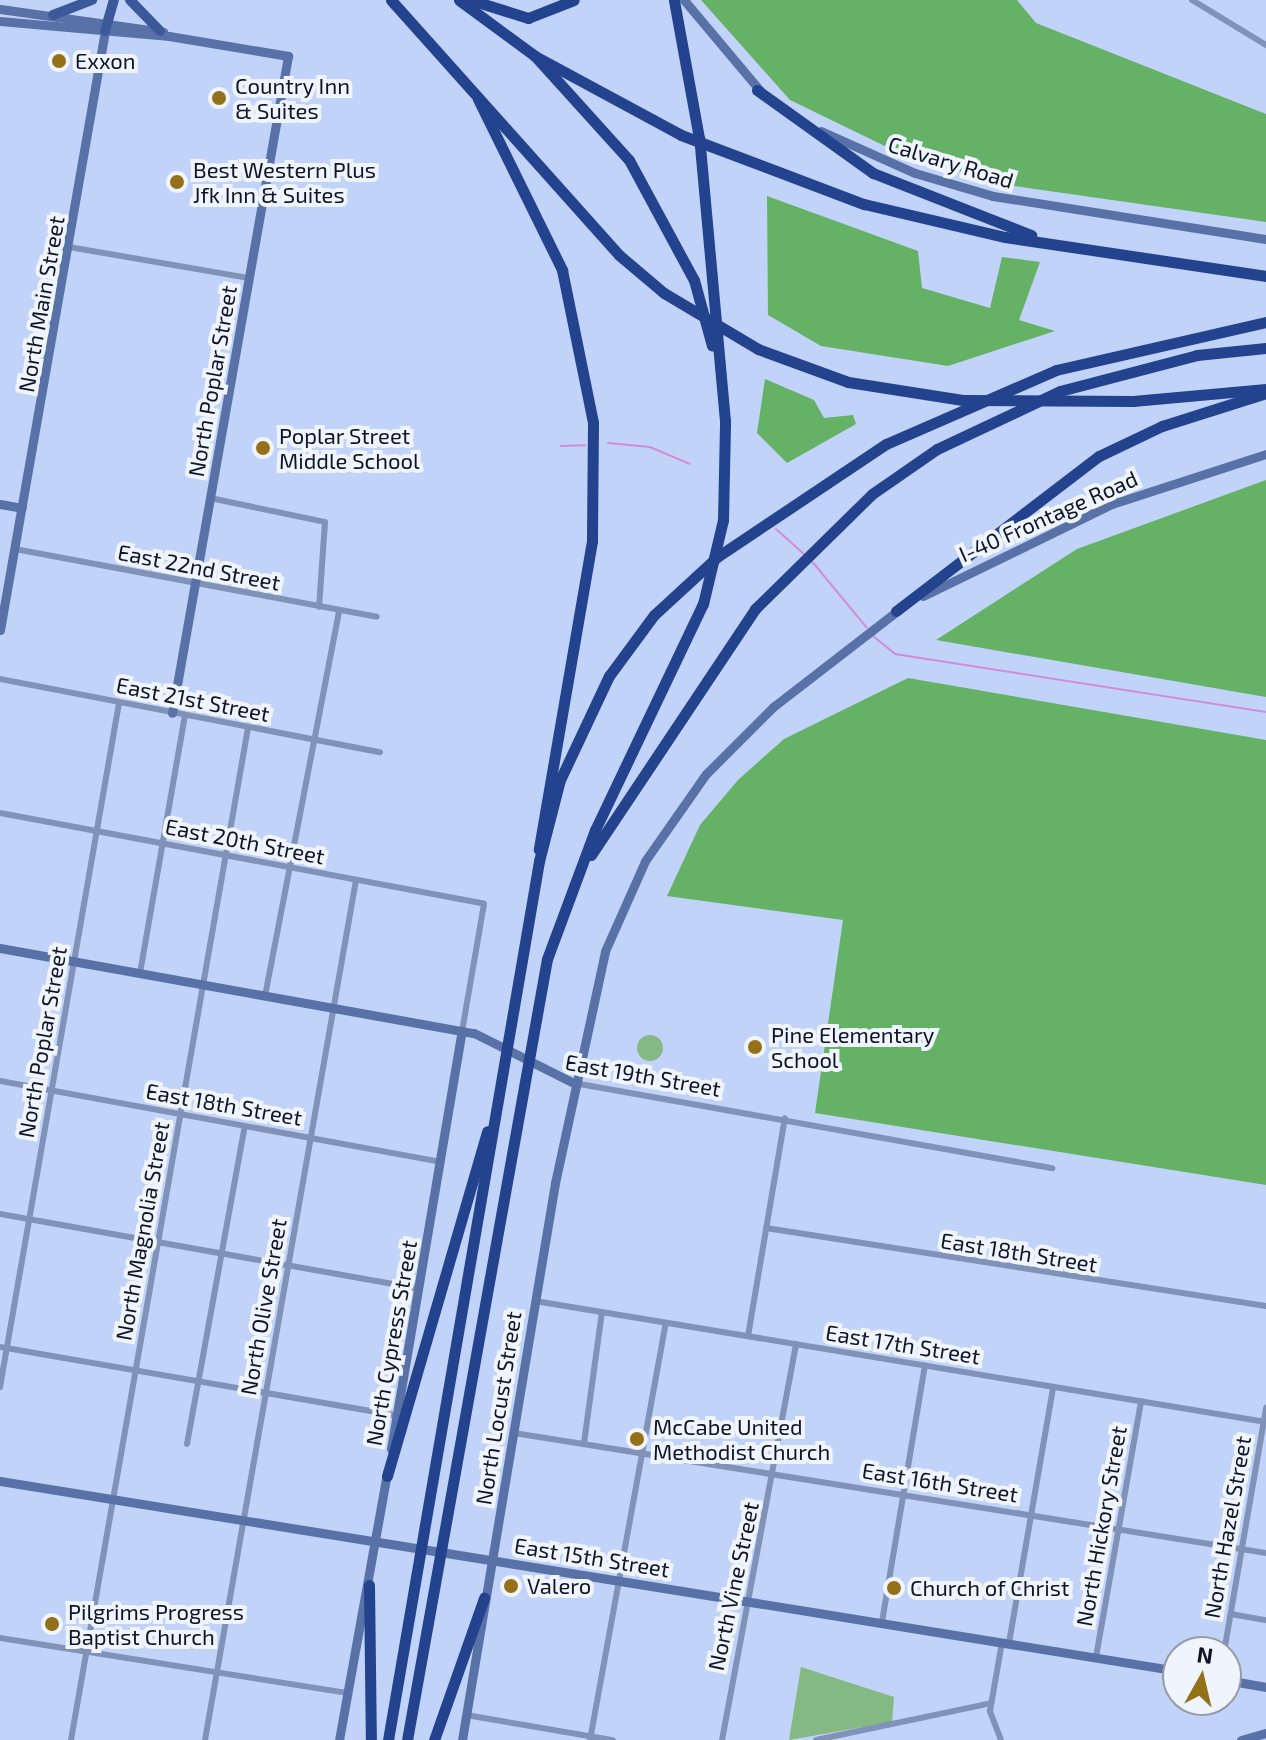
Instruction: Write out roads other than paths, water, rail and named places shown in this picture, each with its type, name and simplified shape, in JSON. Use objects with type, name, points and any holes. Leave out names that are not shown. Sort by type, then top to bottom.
[{"type":"highway","points":[[391,0],[643,276],[726,334],[790,362],[871,388],[963,400],[1133,401],[1266,391]]},
{"type":"highway","points":[[459,0],[535,56],[681,135],[786,179],[935,223],[1266,276]]},
{"type":"highway","points":[[471,0],[528,18],[574,0]]},
{"type":"highway","points":[[674,0],[694,104],[716,353]]},
{"type":"highway","points":[[407,1740],[554,933],[703,604],[723,520],[719,370],[694,280],[629,160],[535,56]]},
{"type":"highway","points":[[757,90],[822,143],[899,185],[1078,247]]},
{"type":"highway","points":[[476,95],[562,270],[593,423],[592,541],[538,833],[539,861]]},
{"type":"highway","points":[[388,1740],[539,861],[581,729],[654,615],[778,510],[920,427],[1035,378],[1163,340],[1266,322]]},
{"type":"highway","points":[[580,872],[779,580],[827,530],[974,429],[1100,377],[1266,348]]},
{"type":"highway","points":[[896,611],[1099,456],[1162,426],[1266,391]]},
{"type":"highway","points":[[387,1476],[470,1174],[499,1103]]},
{"type":"highway","points":[[369,1585],[371,1740]]},
{"type":"highway","points":[[434,1740],[484,1598]]},
{"type":"main road","points":[[53,15],[92,0]]},
{"type":"main road","points":[[105,25],[114,0]]},
{"type":"main road","points":[[130,0],[164,33]]},
{"type":"main road","name":"Calvary Road","points":[[684,0],[757,90],[846,143],[966,190],[1266,239]]},
{"type":"main road","points":[[0,9],[164,33]]},
{"type":"main road","points":[[0,21],[105,25]]},
{"type":"main road","name":"North Main Street","points":[[0,630],[69,247],[105,25]]},
{"type":"main road","name":"North Poplar Street","points":[[164,33],[288,56],[172,713]]},
{"type":"main road","name":"I-40 Frontage Road","points":[[859,638],[896,611],[1057,527],[1266,454]]},
{"type":"main road","points":[[0,504],[22,508]]},
{"type":"main road","name":"North Locust Street","points":[[462,1740],[490,1560],[574,1083],[605,951],[662,834],[744,733],[859,638]]},
{"type":"main road","name":"East 19th Street","points":[[0,948],[462,1031],[574,1083]]},
{"type":"main road","name":"North Cypress Street","points":[[339,1740],[377,1542],[415,1288],[442,1162],[462,1031]]},
{"type":"main road","name":"East 15th Street","points":[[0,1481],[619,1578],[1162,1668]]},
{"type":"main road","points":[[1242,1683],[1266,1687]]},
{"type":"main road","points":[[1241,1740],[1266,1733]]},
{"type":"street","points":[[1192,0],[1266,45]]},
{"type":"street","points":[[69,247],[249,278]]},
{"type":"street","points":[[210,498],[322,520],[329,532],[319,607]]},
{"type":"street","name":"East 22nd Street","points":[[15,549],[377,617]]},
{"type":"street","points":[[265,996],[339,611]]},
{"type":"street","name":"East 21st Street","points":[[0,679],[380,752]]},
{"type":"street","name":"North Poplar Street","points":[[0,1387],[3,1347],[29,1219],[119,703]]},
{"type":"street","points":[[140,973],[185,716]]},
{"type":"street","name":"North Magnolia Street","points":[[71,1740],[248,728]]},
{"type":"street","name":"East 20th Street","points":[[0,813],[484,904]]},
{"type":"street","name":"North Olive Street","points":[[205,1740],[356,880]]},
{"type":"street","name":"North Cypress Street","points":[[462,1031],[484,904]]},
{"type":"street","name":"East 18th Street","points":[[0,1081],[442,1162]]},
{"type":"street","name":"East 19th Street","points":[[574,1083],[785,1118],[1053,1168]]},
{"type":"street","points":[[748,1336],[785,1118]]},
{"type":"street","points":[[187,1444],[245,1126]]},
{"type":"street","points":[[0,1214],[415,1288]]},
{"type":"street","name":"East 18th Street","points":[[766,1228],[1266,1306]]},
{"type":"street","name":"East 17th Street","points":[[535,1301],[1265,1422]]},
{"type":"street","points":[[584,1443],[602,1312]]},
{"type":"street","points":[[590,1738],[666,1323]]},
{"type":"street","name":"North Vine Street","points":[[722,1740],[744,1600],[754,1586],[796,1344]]},
{"type":"street","points":[[3,1347],[395,1415]]},
{"type":"street","points":[[882,1622],[925,1366]]},
{"type":"street","points":[[1001,1740],[991,1703],[1031,1516],[1053,1387]]},
{"type":"street","name":"North Hickory Street","points":[[1096,1657],[1141,1401]]},
{"type":"street","name":"North Hazel Street","points":[[1227,1636],[1266,1408]]},
{"type":"street","name":"East 16th Street","points":[[514,1433],[1266,1553]]},
{"type":"street","points":[[1231,1614],[1266,1620]]},
{"type":"street","points":[[0,1638],[347,1693]]},
{"type":"street","points":[[816,1740],[991,1703]]},
{"type":"street","points":[[466,1715],[613,1740]]},
{"type":"waterway","points":[[608,443],[650,447],[690,464]]},
{"type":"waterway","points":[[561,446],[585,445]]},
{"type":"waterway","points":[[776,529],[805,555]]},
{"type":"waterway","points":[[810,559],[867,628]]},
{"type":"waterway","points":[[873,636],[895,654],[1266,712]]},
{"type":"place","name":"Exxon","points":[[59,61]]},
{"type":"place","name":"Country Inn & Suites","points":[[219,98]]},
{"type":"place","name":"Best Western Plus Jfk Inn & Suites","points":[[177,182]]},
{"type":"place","name":"Poplar Street Middle School","points":[[263,448]]},
{"type":"place","name":"Pine Elementary School","points":[[755,1047]]},
{"type":"place","name":"McCabe United Methodist Church","points":[[637,1439]]},
{"type":"place","name":"Valero","points":[[511,1586]]},
{"type":"place","name":"Church of Christ","points":[[894,1588]]},
{"type":"place","name":"Pilgrims Progress Baptist Church","points":[[52,1624]]}]
